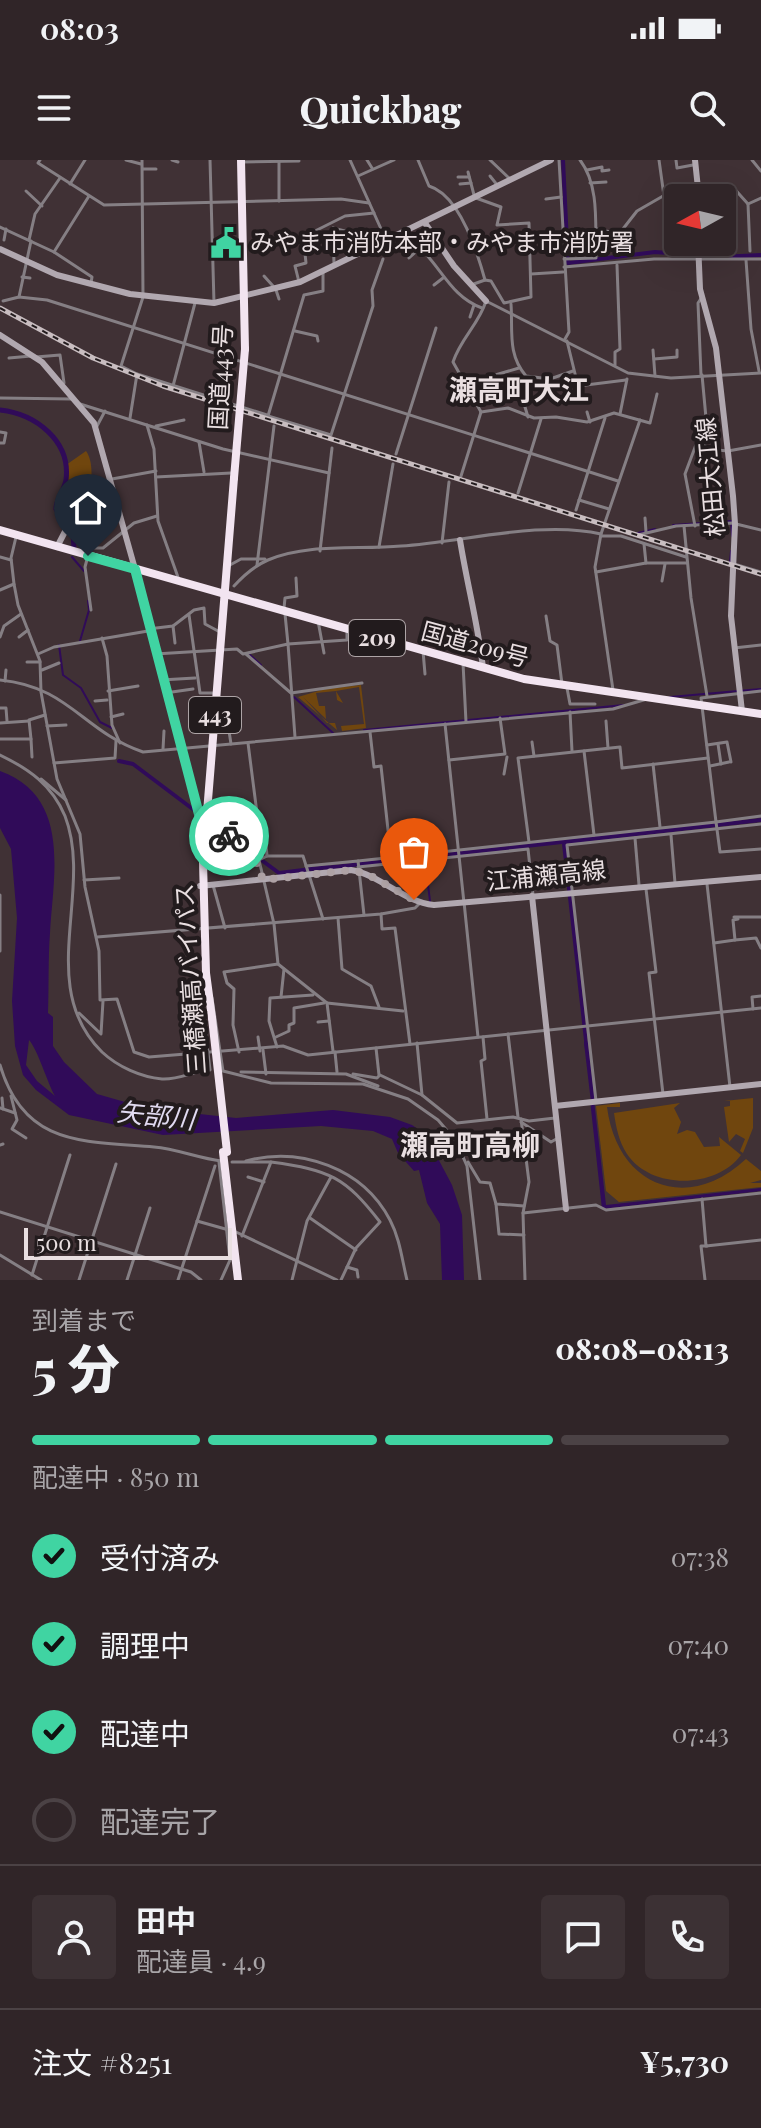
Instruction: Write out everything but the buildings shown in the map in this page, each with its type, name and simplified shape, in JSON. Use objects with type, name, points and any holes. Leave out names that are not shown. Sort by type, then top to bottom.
[{"type":"highway","name":"国道443号","points":[[224,595],[245,349],[241,161]]},
{"type":"highway","name":"国道209号","points":[[1,533],[17,534],[463,663],[565,688],[761,714]]},
{"type":"highway","name":"三橋瀬高バイパス","points":[[202,836],[219,650],[218,631],[224,595]]},
{"type":"highway","name":"三橋瀬高バイパス","points":[[224,595],[202,836],[201,886],[202,930],[223,1156],[239,1280]]},
{"type":"street","points":[[33,160],[104,205],[341,199],[369,203]]},
{"type":"street","points":[[70,184],[85,160]]},
{"type":"street","points":[[126,160],[156,169]]},
{"type":"street","points":[[172,160],[178,162]]},
{"type":"street","points":[[210,160],[214,303]]},
{"type":"street","points":[[350,160],[386,240]]},
{"type":"street","points":[[367,160],[372,168]]},
{"type":"street","points":[[358,176],[394,160]]},
{"type":"street","points":[[418,160],[429,186],[441,189],[455,208],[485,280]]},
{"type":"street","points":[[490,160],[511,180]]},
{"type":"street","points":[[0,249],[25,262],[143,297],[214,303],[299,282],[551,160]]},
{"type":"street","points":[[559,160],[569,332],[566,341],[573,371],[578,386],[626,380]]},
{"type":"street","points":[[564,259],[596,258],[595,204],[587,170],[580,160]]},
{"type":"street","points":[[595,229],[619,234],[630,216],[664,196],[659,160]]},
{"type":"street","points":[[676,160],[677,168],[695,162],[698,184]]},
{"type":"street","points":[[752,160],[761,171]]},
{"type":"street","points":[[241,161],[299,161]]},
{"type":"street","points":[[279,161],[279,201]]},
{"type":"street","points":[[142,164],[143,297],[121,366],[137,374],[331,435],[373,306],[372,290],[383,259]]},
{"type":"street","points":[[587,170],[602,167],[602,171],[609,170]]},
{"type":"street","points":[[458,177],[469,174],[475,198]]},
{"type":"street","points":[[490,176],[498,186]]},
{"type":"street","points":[[19,297],[32,222],[60,178]]},
{"type":"street","points":[[590,183],[606,182]]},
{"type":"street","points":[[460,184],[471,183]]},
{"type":"street","points":[[26,191],[42,206]]},
{"type":"street","points":[[736,191],[748,204],[750,251]]},
{"type":"street","points":[[54,252],[89,196]]},
{"type":"street","points":[[546,199],[561,197]]},
{"type":"street","points":[[471,285],[491,281],[502,301],[511,303],[531,297],[529,223],[497,225],[501,207],[475,198]]},
{"type":"street","points":[[748,204],[761,198]]},
{"type":"street","points":[[352,215],[353,202]]},
{"type":"street","points":[[268,416],[304,295],[295,266],[306,263],[305,241],[318,227],[333,225],[352,215],[374,213]]},
{"type":"street","points":[[425,223],[485,305]]},
{"type":"street","points":[[333,225],[368,237],[372,246]]},
{"type":"street","points":[[333,225],[334,264]]},
{"type":"street","points":[[0,227],[54,252],[92,277],[91,283]]},
{"type":"street","points":[[4,240],[6,229]]},
{"type":"street","points":[[404,233],[404,237],[421,247],[443,278],[474,305],[485,305],[512,315],[628,373],[655,376],[720,377],[760,373],[751,329],[746,260]]},
{"type":"street","points":[[409,258],[421,247]]},
{"type":"street","name":"松田大江線","points":[[697,258],[702,297],[716,348],[728,451],[735,524],[731,608],[742,711]]},
{"type":"street","points":[[531,274],[654,259],[761,259]]},
{"type":"street","points":[[615,367],[615,352],[620,349],[617,265]]},
{"type":"street","points":[[304,295],[323,291],[323,269]]},
{"type":"street","points":[[264,276],[279,299]]},
{"type":"street","points":[[22,277],[30,278]]},
{"type":"street","points":[[434,285],[443,278]]},
{"type":"street","points":[[3,301],[19,297],[47,300],[618,481]]},
{"type":"street","points":[[695,526],[685,474],[706,414],[698,303],[702,297]]},
{"type":"street","points":[[173,386],[195,303]]},
{"type":"street","points":[[511,303],[509,334],[520,368],[529,376],[546,380],[573,371]]},
{"type":"street","points":[[470,317],[474,305]]},
{"type":"street","points":[[461,476],[481,412],[454,360],[461,341],[475,325],[485,305]]},
{"type":"street","points":[[396,454],[436,328]]},
{"type":"street","points":[[295,331],[317,336],[318,341]]},
{"type":"street","points":[[0,335],[36,357],[78,402],[96,428],[135,569],[179,749],[201,822]]},
{"type":"street","points":[[653,350],[655,376]]},
{"type":"street","points":[[654,359],[677,357],[677,350]]},
{"type":"street","points":[[9,358],[60,355],[64,387]]},
{"type":"street","points":[[465,384],[520,368]]},
{"type":"street","points":[[620,414],[628,373]]},
{"type":"street","points":[[130,418],[137,374]]},
{"type":"street","points":[[528,417],[525,407],[529,376]]},
{"type":"street","points":[[481,412],[508,408],[528,417],[590,422],[620,414],[650,423],[657,394]]},
{"type":"street","points":[[0,398],[78,402],[234,452],[329,473]]},
{"type":"street","points":[[96,428],[105,411]]},
{"type":"street","points":[[587,412],[590,422]]},
{"type":"street","points":[[576,510],[606,417]]},
{"type":"street","points":[[518,493],[541,419]]},
{"type":"street","points":[[153,427],[184,420]]},
{"type":"street","points":[[613,694],[595,572],[601,535],[640,420]]},
{"type":"street","points":[[147,425],[156,474],[157,516],[179,582]]},
{"type":"street","points":[[257,566],[274,426]]},
{"type":"street","points":[[700,429],[706,449],[728,451],[761,445]]},
{"type":"street","points":[[0,432],[6,433],[4,443],[0,443]]},
{"type":"street","points":[[713,439],[714,449]]},
{"type":"street","points":[[199,442],[204,472]]},
{"type":"street","points":[[320,551],[332,448]]},
{"type":"street","points":[[110,479],[204,472],[233,475],[234,452]]},
{"type":"street","points":[[230,515],[233,514],[240,453]]},
{"type":"street","points":[[379,547],[393,464]]},
{"type":"street","points":[[442,543],[449,482]]},
{"type":"street","points":[[579,500],[609,509]]},
{"type":"street","points":[[91,610],[85,567],[90,548],[103,548],[124,530],[157,516]]},
{"type":"street","points":[[645,518],[646,532]]},
{"type":"street","points":[[57,547],[71,520]]},
{"type":"street","points":[[604,525],[638,535],[684,526],[735,524],[761,530]]},
{"type":"street","points":[[684,526],[707,695]]},
{"type":"street","points":[[226,567],[241,559],[269,559],[320,551],[442,543],[568,529],[621,536],[688,560]]},
{"type":"street","points":[[17,534],[11,560],[14,584],[42,670],[41,687],[57,779],[80,834],[84,880],[97,937],[100,1000],[117,999],[134,1052],[149,1057],[277,1047],[308,1055],[761,1008]]},
{"type":"street","points":[[460,540],[467,586],[478,626],[483,668]]},
{"type":"street","points":[[644,544],[646,563]]},
{"type":"street","points":[[0,557],[11,560]]},
{"type":"street","points":[[234,586],[269,559]]},
{"type":"street","points":[[595,572],[688,560]]},
{"type":"street","points":[[662,581],[665,564]]},
{"type":"street","points":[[733,564],[761,572]]},
{"type":"street","points":[[295,737],[284,612],[285,598],[297,596],[296,578]]},
{"type":"street","points":[[0,590],[14,584]]},
{"type":"street","points":[[38,654],[54,647],[173,626],[188,614],[204,608],[205,624],[218,631]]},
{"type":"street","points":[[0,637],[4,626],[21,613]]},
{"type":"street","points":[[188,614],[200,693],[213,693]]},
{"type":"street","points":[[546,616],[550,641],[557,645],[570,704],[572,752]]},
{"type":"street","points":[[318,621],[324,653]]},
{"type":"street","points":[[173,626],[175,643]]},
{"type":"street","points":[[246,654],[288,644],[347,640],[347,629]]},
{"type":"street","points":[[19,637],[28,630]]},
{"type":"street","points":[[54,763],[115,758],[118,742],[111,717],[107,656],[102,638]]},
{"type":"street","points":[[734,648],[761,645]]},
{"type":"street","points":[[155,654],[237,649],[290,694]]},
{"type":"street","points":[[423,651],[425,674]]},
{"type":"street","points":[[27,662],[40,662]]},
{"type":"street","points":[[42,670],[59,663]]},
{"type":"street","points":[[463,663],[466,722]]},
{"type":"street","points":[[6,670],[3,680],[41,687],[118,742],[143,752],[623,707],[644,698]]},
{"type":"street","points":[[161,680],[195,678]]},
{"type":"street","points":[[290,694],[362,683]]},
{"type":"street","points":[[108,691],[138,686]]},
{"type":"street","points":[[165,693],[193,689]]},
{"type":"street","points":[[761,691],[701,698],[720,852],[761,849]]},
{"type":"street","points":[[95,701],[109,699]]},
{"type":"street","points":[[570,704],[595,704]]},
{"type":"street","points":[[0,708],[6,708],[7,721]]},
{"type":"street","points":[[111,717],[123,714]]},
{"type":"street","points":[[0,723],[29,721],[45,715]]},
{"type":"street","points":[[500,718],[506,756],[504,774]]},
{"type":"street","points":[[29,721],[32,757]]},
{"type":"street","points":[[606,721],[608,748]]},
{"type":"street","points":[[445,724],[485,1059],[481,1061],[487,1119]]},
{"type":"street","points":[[47,726],[66,725]]},
{"type":"street","points":[[163,749],[164,731]]},
{"type":"street","points":[[229,731],[231,744]]},
{"type":"street","points":[[370,732],[374,767],[381,766],[391,857]]},
{"type":"street","points":[[0,739],[40,737]]},
{"type":"street","points":[[248,742],[259,829],[265,833],[267,856]]},
{"type":"street","points":[[532,742],[534,756]]},
{"type":"street","points":[[707,745],[727,742],[732,762],[710,766]]},
{"type":"street","points":[[718,743],[721,764]]},
{"type":"street","points":[[449,760],[518,758],[620,747],[622,768],[708,758]]},
{"type":"street","points":[[584,750],[594,835]]},
{"type":"street","points":[[0,755],[40,779],[69,802]]},
{"type":"street","points":[[518,758],[529,842]]},
{"type":"street","points":[[653,764],[660,827]]},
{"type":"street","points":[[40,779],[64,815],[70,840],[68,970],[81,1024],[96,1046],[126,1068],[166,1079],[210,1070],[346,1074],[377,1078],[379,1075]]},
{"type":"street","points":[[593,1102],[567,845],[660,827],[761,816]]},
{"type":"street","points":[[358,866],[594,835],[635,838],[761,824]]},
{"type":"street","points":[[671,834],[675,883]]},
{"type":"street","points":[[202,836],[232,836],[249,842],[253,856],[260,859],[299,853],[323,919]]},
{"type":"street","points":[[635,838],[656,972],[649,973],[663,1094]]},
{"type":"street","points":[[595,842],[596,849]]},
{"type":"street","points":[[358,866],[391,857],[528,849],[566,1209]]},
{"type":"street","points":[[260,859],[274,924],[278,964]]},
{"type":"street","points":[[358,866],[364,915]]},
{"type":"street","name":"江浦瀬高線","points":[[201,886],[263,880],[306,870],[358,866],[420,903],[761,877]]},
{"type":"street","points":[[84,880],[119,878]]},
{"type":"street","points":[[707,883],[730,1087]]},
{"type":"street","points":[[213,885],[225,928]]},
{"type":"street","points":[[0,895],[0,951]]},
{"type":"street","points":[[97,937],[381,914],[415,908],[420,903]]},
{"type":"street","points":[[381,914],[382,929],[395,928],[410,1044]]},
{"type":"street","points":[[735,940],[733,920],[761,917]]},
{"type":"street","points":[[338,918],[342,969],[371,986],[379,1007]]},
{"type":"street","points":[[714,943],[756,938],[761,948]]},
{"type":"street","points":[[239,1052],[233,1025],[234,989],[227,983],[224,972],[278,964],[326,1003],[336,1074]]},
{"type":"street","points":[[281,997],[284,968]]},
{"type":"street","points":[[277,1047],[269,1021],[268,1000],[315,995]]},
{"type":"street","points":[[753,1009],[752,997],[761,996]]},
{"type":"street","points":[[210,1070],[202,1001],[208,998],[215,1000],[223,1071]]},
{"type":"street","points":[[77,1011],[101,1034],[103,1000]]},
{"type":"street","points":[[276,1038],[289,1031],[289,1025],[294,1023],[294,1008],[326,1003],[404,1011]]},
{"type":"street","points":[[318,1022],[329,1021]]},
{"type":"street","points":[[508,1034],[529,1182],[523,1213],[525,1280]]},
{"type":"street","points":[[258,1037],[266,1074]]},
{"type":"street","points":[[417,1043],[422,1095]]},
{"type":"street","points":[[376,1048],[379,1075]]},
{"type":"street","points":[[0,1065],[16,1113],[17,1120],[12,1129],[26,1138]]},
{"type":"street","points":[[234,1072],[262,1082],[337,1082],[382,1088]]},
{"type":"street","points":[[346,1074],[408,1099],[438,1120],[456,1141],[480,1182],[490,1183],[499,1234],[524,1235]]},
{"type":"street","points":[[379,1075],[422,1095],[457,1123],[487,1119],[556,1118]]},
{"type":"street","points":[[555,1106],[761,1084]]},
{"type":"street","points":[[10,1091],[34,1122],[66,1137],[223,1156]]},
{"type":"street","points":[[2,1098],[2,1108],[16,1113]]},
{"type":"street","points":[[520,1119],[551,1142],[558,1138]]},
{"type":"street","points":[[246,1161],[271,1154],[301,1157],[333,1167],[362,1185],[391,1220],[407,1280]]},
{"type":"street","points":[[32,1275],[70,1155]]},
{"type":"street","points":[[465,1160],[474,1205],[480,1280]]},
{"type":"street","points":[[197,1221],[234,1233],[339,1280],[356,1250],[380,1222],[357,1192],[331,1177],[271,1162],[232,1162]]},
{"type":"street","points":[[221,1280],[230,1260],[234,1233],[264,1182],[271,1162]]},
{"type":"street","points":[[79,1280],[116,1164]]},
{"type":"street","points":[[178,1280],[215,1166]]},
{"type":"street","points":[[248,1177],[264,1182]]},
{"type":"street","points":[[292,1280],[294,1260],[309,1218],[331,1177]]},
{"type":"street","points":[[523,1213],[596,1205],[606,1210],[761,1193]]},
{"type":"street","points":[[702,1199],[707,1246]]},
{"type":"street","points":[[496,1204],[524,1206]]},
{"type":"street","points":[[127,1280],[150,1208]]},
{"type":"street","points":[[0,1212],[181,1269],[201,1280]]},
{"type":"street","points":[[309,1218],[356,1250]]},
{"type":"street","points":[[705,1280],[701,1246],[761,1240]]},
{"type":"street","points":[[1,1258],[39,1279]]},
{"type":"street","points":[[347,1267],[357,1270],[358,1277]]},
{"type":"shaded area","points":[[86,451],[91,467],[90,488],[84,509],[74,522],[61,500],[67,477],[66,465]]},
{"type":"shaded area","points":[[361,685],[366,728],[342,731],[341,726],[364,724],[359,687],[316,693],[319,706],[325,706],[326,719],[303,697],[321,716],[298,697],[325,689]]},
{"type":"shaded area","points":[[753,1098],[753,1128],[743,1153],[740,1151],[745,1139],[736,1134],[729,1142],[724,1107],[730,1106],[730,1101],[724,1101]]},
{"type":"shaded area","points":[[620,1103],[620,1107],[607,1107],[613,1134],[625,1156],[640,1173],[658,1183],[679,1188],[701,1185],[723,1176],[746,1159],[761,1171],[761,1180],[750,1183],[761,1183],[761,1187],[619,1202],[606,1191],[596,1106]]},
{"type":"shaded area","points":[[680,1103],[674,1108],[681,1122],[677,1134],[687,1130],[695,1132],[704,1147],[720,1146],[719,1137],[741,1155],[730,1166],[716,1174],[684,1181],[651,1174],[627,1154],[618,1134],[614,1113]]},
{"type":"water","name":"矢部川","points":[[0,771],[23,783],[39,799],[53,840],[48,1013],[53,1017],[53,1046],[64,1062],[97,1094],[125,1102],[150,1103],[163,1110],[236,1118],[333,1110],[390,1117],[412,1125],[425,1134],[452,1185],[462,1215],[464,1280],[442,1280],[440,1224],[427,1203],[419,1170],[414,1171],[398,1153],[392,1139],[373,1131],[321,1126],[163,1135],[69,1115],[36,1090],[23,1075],[15,1046],[12,1001],[17,918],[11,849],[0,828]],"holes":[[[29,1040],[39,1058],[55,1096],[37,1081],[26,1065]]]},
{"type":"water","points":[[761,818],[761,822],[566,844],[588,1044],[585,1049],[562,844],[325,870],[325,866]]},
{"type":"water","points":[[590,1100],[594,1100],[606,1205],[761,1188],[761,1191],[602,1209]]},
{"type":"waterway","points":[[563,160],[568,263],[655,252],[720,257],[761,255]]},
{"type":"waterway","points":[[0,410],[26,417],[38,424],[57,442],[63,453],[66,480],[56,509],[73,533],[74,548]]},
{"type":"waterway","points":[[673,525],[731,521],[732,536]]},
{"type":"waterway","points":[[638,533],[655,529]]},
{"type":"waterway","points":[[730,562],[731,551]]},
{"type":"waterway","points":[[72,557],[84,571]]},
{"type":"waterway","points":[[80,641],[89,610],[88,601]]},
{"type":"waterway","points":[[59,645],[63,675],[81,688],[100,722],[112,728]]},
{"type":"waterway","points":[[250,655],[261,665]]},
{"type":"waterway","points":[[670,697],[761,689]]},
{"type":"waterway","points":[[294,697],[333,733]]},
{"type":"waterway","points":[[364,730],[624,705]]},
{"type":"waterway","points":[[119,761],[133,764],[198,813]]},
{"type":"waterway","points":[[210,819],[236,835],[252,840],[256,856],[279,873],[328,867]]},
{"type":"waterway","points":[[425,861],[430,901]]},
{"type":"waterway","points":[[586,1043],[593,1102]]},
{"type":"railway","points":[[0,308],[93,358],[163,386],[761,574]]},
{"type":"way so far","points":[[229,836],[249,842],[253,856],[259,860],[263,880],[351,870],[367,874],[414,900]]},
{"type":"place","name":"みやま市消防本部・みやま市消防署","points":[[226,243]]},
{"type":"district","name":"瀬高町大江","points":[[519,390]]},
{"type":"district","name":"瀬高町高柳","points":[[470,1145]]},
{"type":"route","points":[[88,556],[135,569],[148,631],[198,821],[201,822],[200,835],[229,836]]}]
